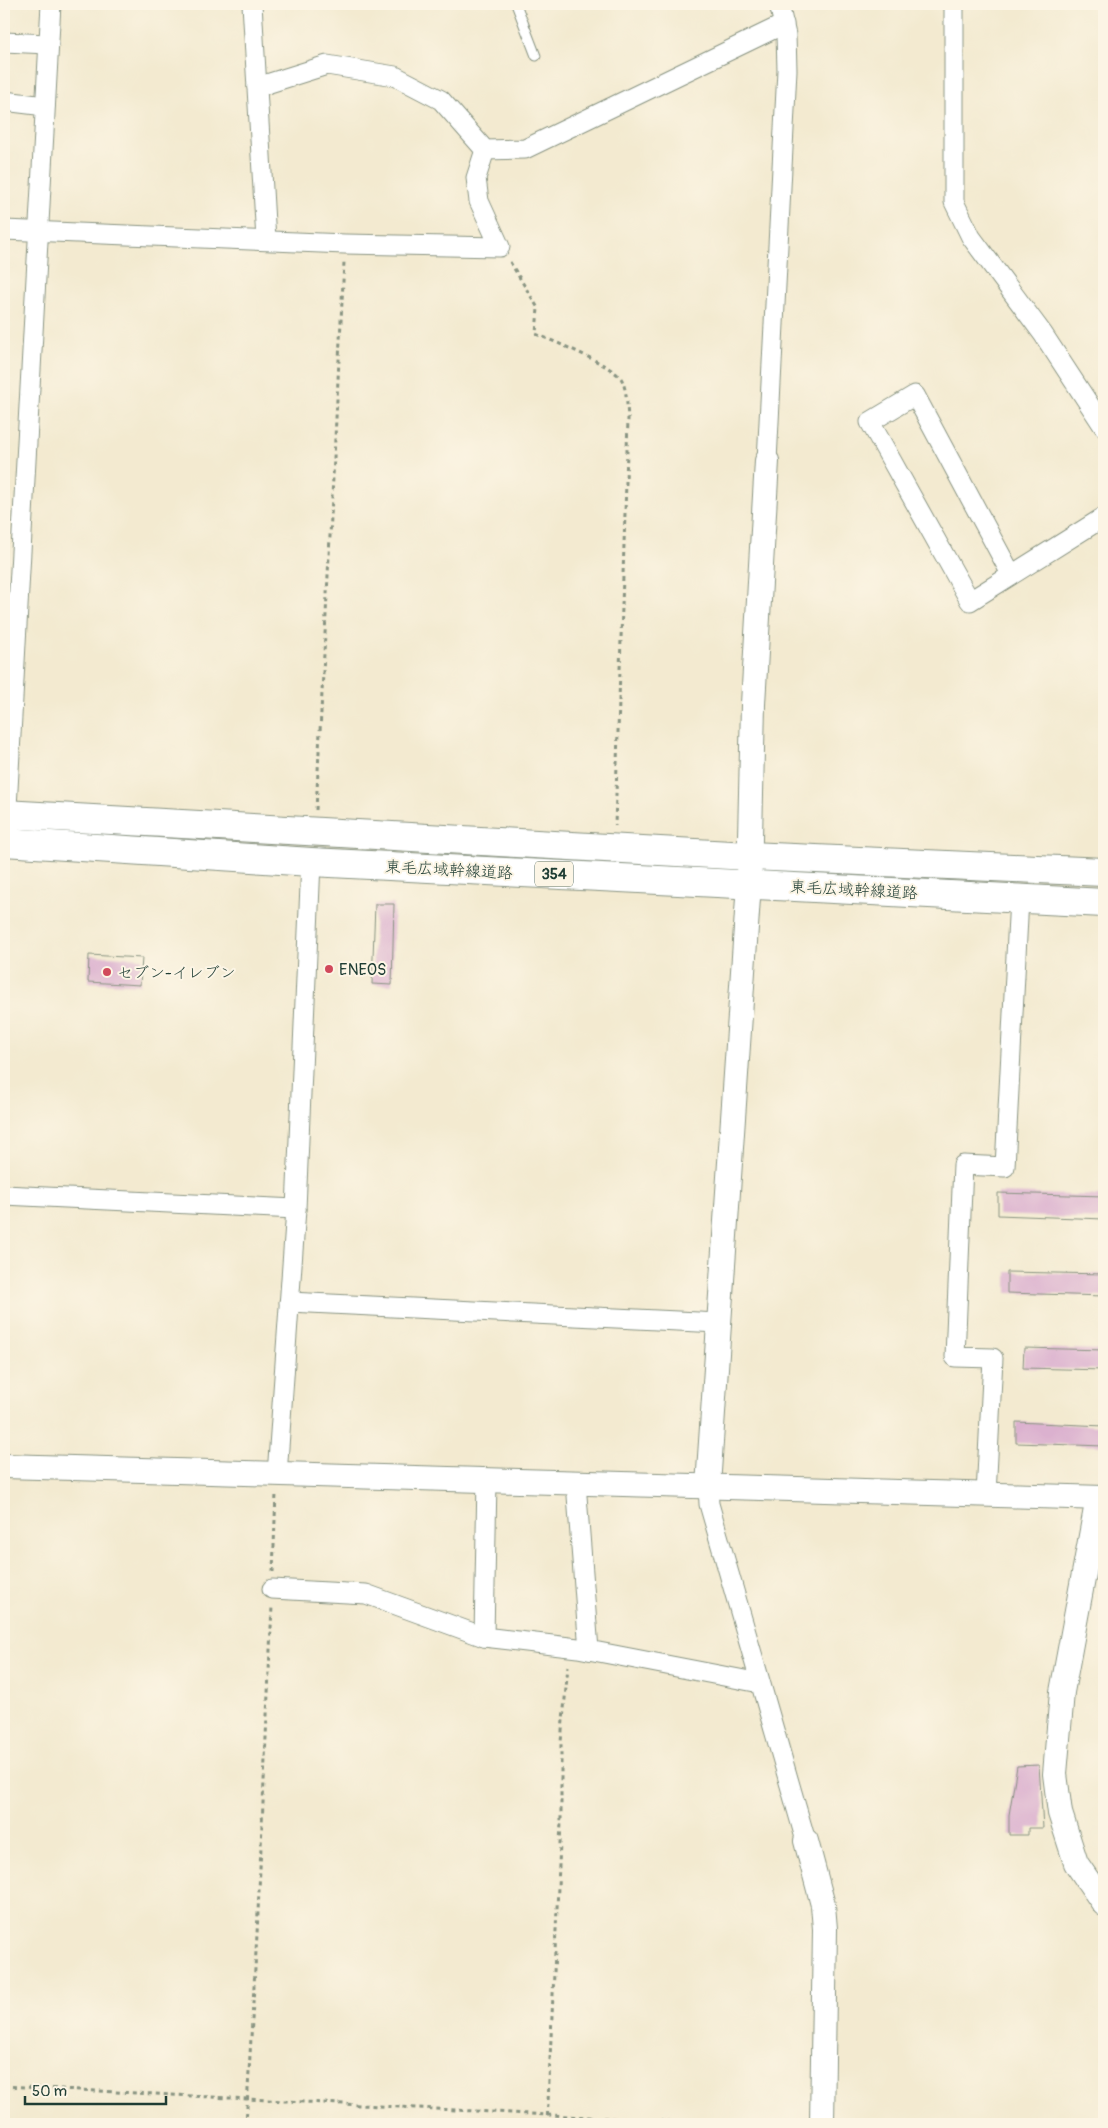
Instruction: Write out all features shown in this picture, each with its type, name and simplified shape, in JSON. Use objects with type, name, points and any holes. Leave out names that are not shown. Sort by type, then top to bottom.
[{"type":"highway","name":"東毛広域幹線道路","points":[[5,828],[315,831],[748,856],[1104,872]]},
{"type":"highway","name":"東毛広域幹線道路","points":[[5,828],[311,862],[749,883],[1104,903]]},
{"type":"street","points":[[5,828],[51,4]]},
{"type":"street","points":[[252,4],[266,240]]},
{"type":"street","points":[[779,4],[784,24],[786,89],[753,704],[748,856],[749,883],[708,1504],[823,1905],[825,1929],[822,2124]]},
{"type":"street","points":[[954,4],[954,202],[971,237],[1043,334],[1104,427]]},
{"type":"street","points":[[485,150],[525,149],[755,36],[784,24]]},
{"type":"street","points":[[4,42],[48,44]]},
{"type":"street","points":[[257,87],[327,65],[395,76],[441,100],[485,150]]},
{"type":"street","points":[[4,101],[45,106]]},
{"type":"street","points":[[4,230],[345,244],[500,247],[479,201],[476,178],[485,150]]},
{"type":"street","points":[[1011,574],[915,395],[870,422],[970,601],[1104,517]]},
{"type":"street","points":[[277,1475],[296,1209],[311,862]]},
{"type":"street","points":[[986,1494],[993,1358],[955,1357],[964,1165],[1005,1168],[1018,898]]},
{"type":"street","points":[[4,1195],[296,1209]]},
{"type":"street","points":[[290,1302],[719,1323]]},
{"type":"street","points":[[4,1466],[1101,1498],[1062,1692],[1055,1774],[1060,1813],[1076,1863],[1104,1904]]},
{"type":"street","points":[[484,1637],[487,1480]]},
{"type":"street","points":[[576,1483],[589,1650]]},
{"type":"street","points":[[272,1589],[366,1594],[484,1637],[589,1650],[760,1683]]},
{"type":"lane","points":[[516,4],[536,56]]},
{"type":"path","points":[[315,831],[345,244]]},
{"type":"path","points":[[500,247],[538,308],[536,334],[605,366],[622,379],[628,419],[614,848]]},
{"type":"path","points":[[246,2124],[277,1475]]},
{"type":"path","points":[[547,2124],[561,1822],[561,1742],[570,1647]]},
{"type":"path","points":[[4,2086],[718,2124]]},
{"type":"building","points":[[375,904],[394,904],[392,985],[372,984]]},
{"type":"building","points":[[89,955],[142,958],[140,985],[88,982]]},
{"type":"building","points":[[998,1193],[1104,1196],[1104,1219],[998,1215]]},
{"type":"building","points":[[1007,1272],[1104,1274],[1104,1296],[1007,1293]]},
{"type":"building","points":[[1024,1348],[1104,1350],[1104,1370],[1023,1368]]},
{"type":"building","points":[[1016,1422],[1104,1426],[1104,1446],[1016,1443]]},
{"type":"building","points":[[1039,1765],[1043,1828],[1028,1828],[1028,1835],[1009,1835],[1009,1815],[1017,1766]]},
{"type":"place","name":"ENEOS","points":[[329,969]]},
{"type":"place","name":"セブン-イレブン","points":[[107,972]]}]
